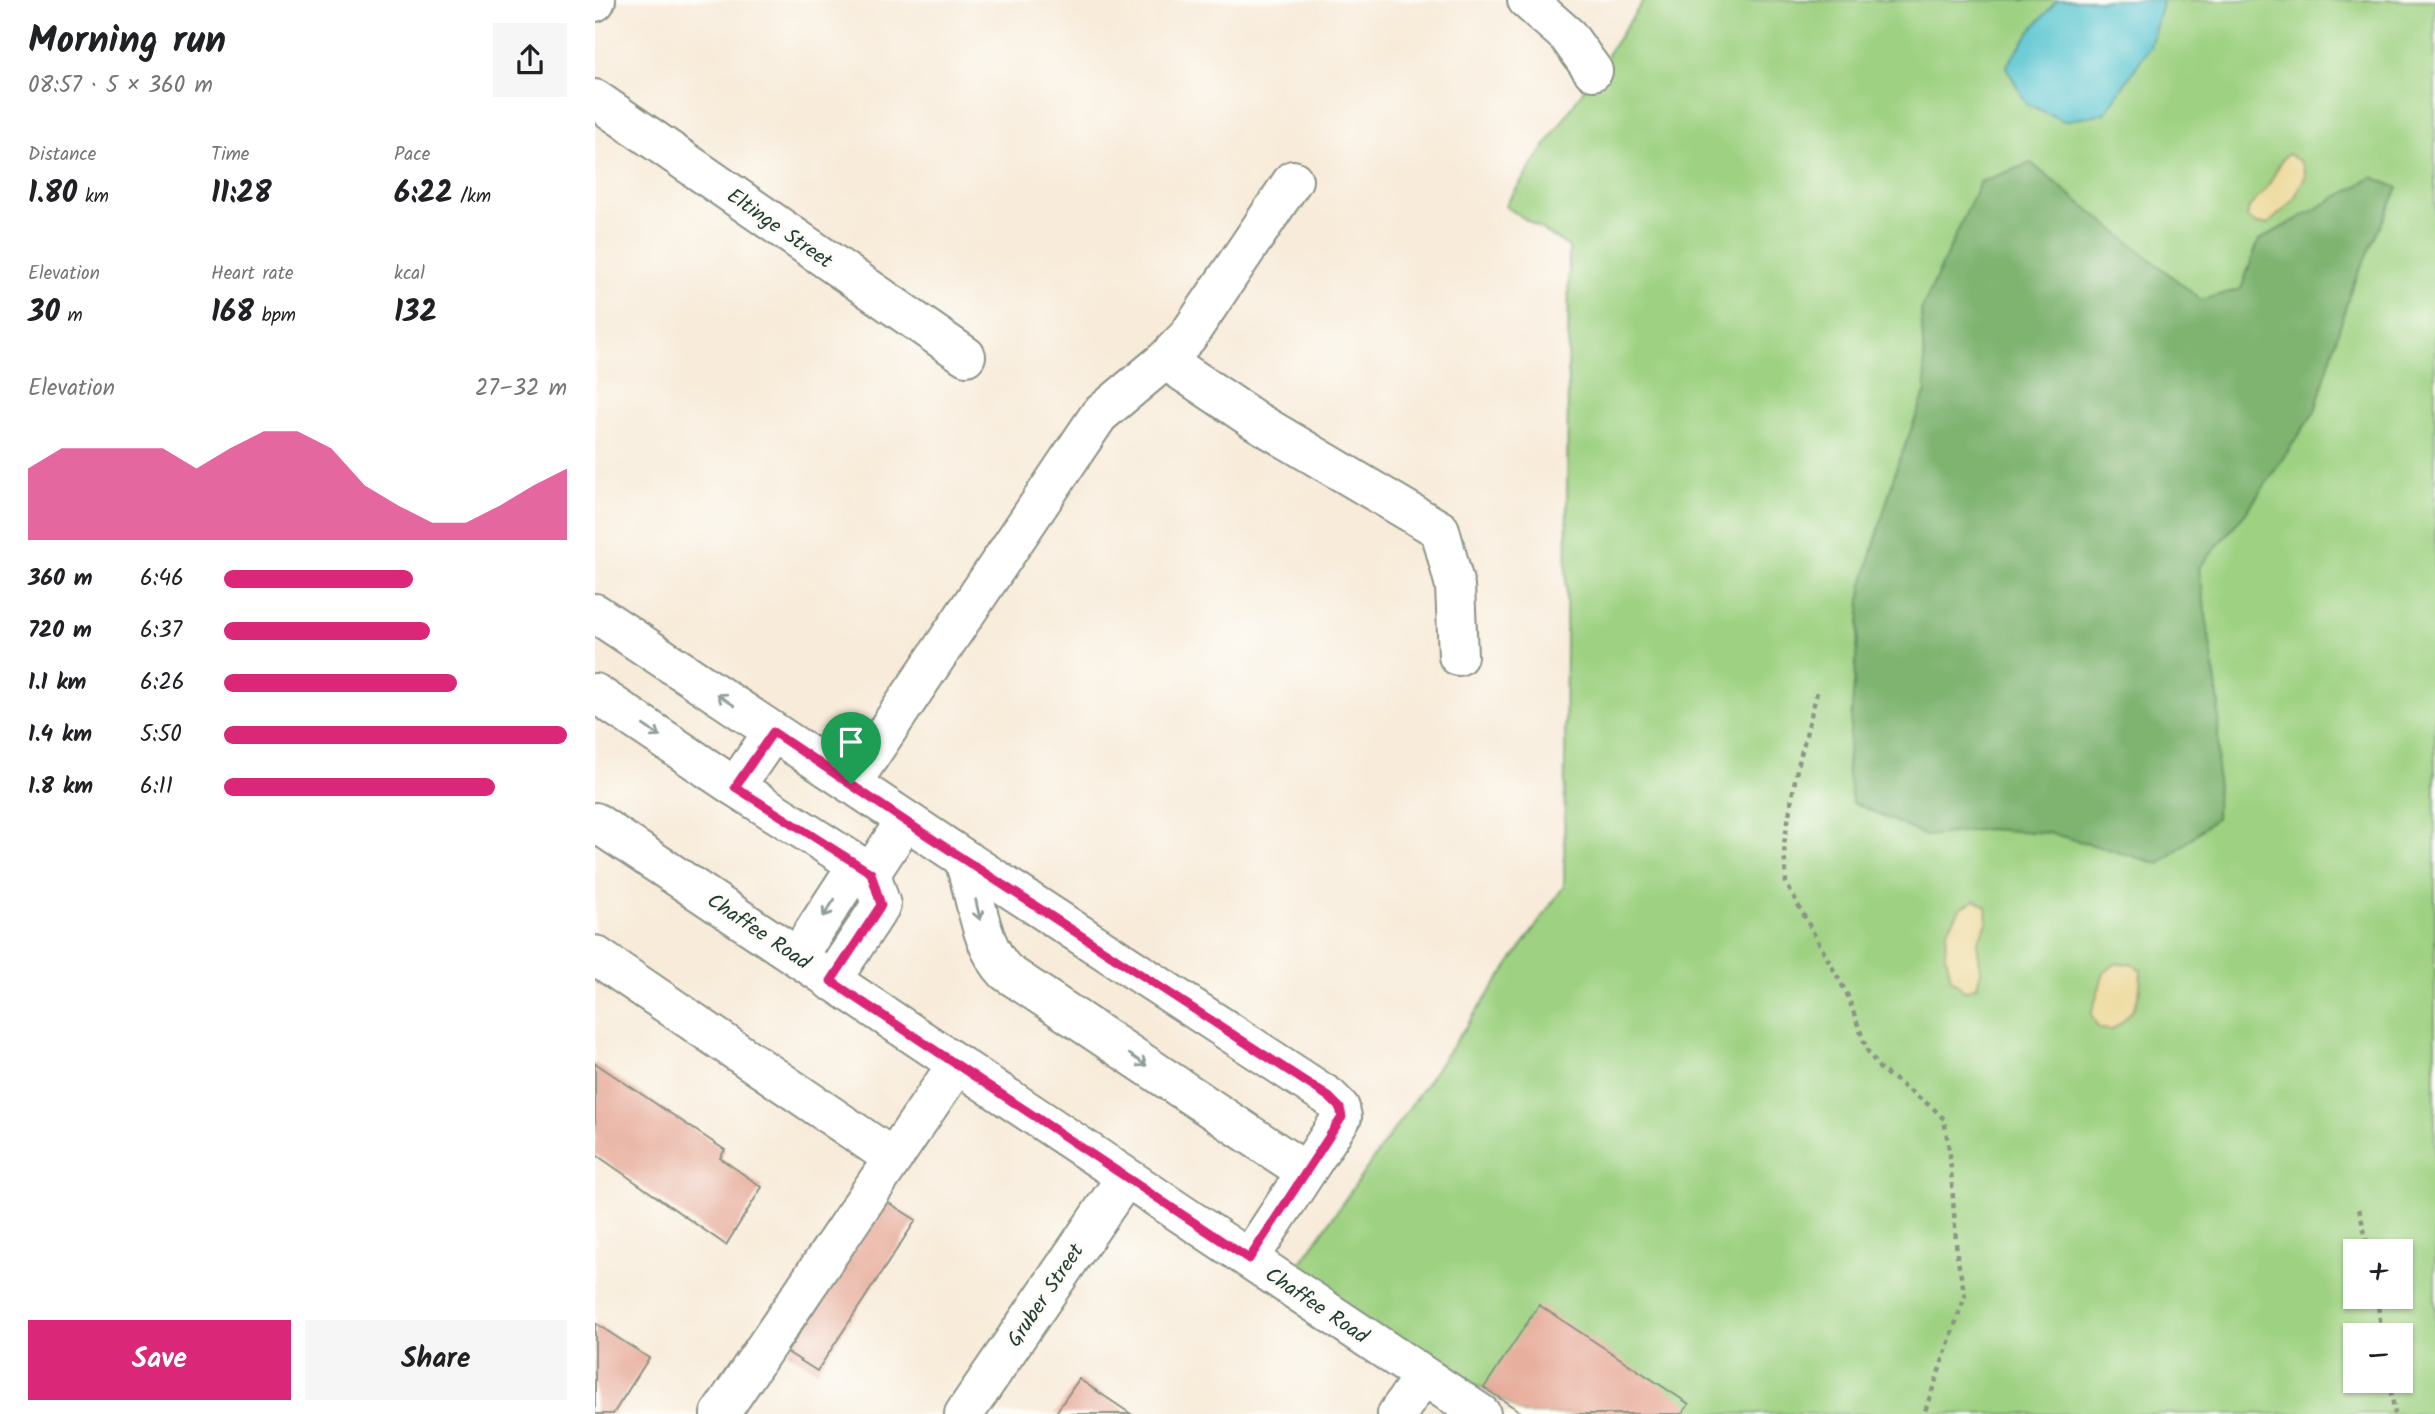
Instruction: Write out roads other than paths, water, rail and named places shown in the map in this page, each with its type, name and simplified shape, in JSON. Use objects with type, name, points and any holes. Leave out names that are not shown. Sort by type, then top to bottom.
[{"type":"street","points":[[1527,0],[1568,36],[1593,71]]},
{"type":"street","name":"Eltinge Street","points":[[595,99],[966,356]]},
{"type":"street","points":[[851,784],[1099,415],[1165,360],[1188,336],[1293,180]]},
{"type":"street","points":[[1165,360],[1256,421],[1440,530],[1455,586],[1458,656]]},
{"type":"street","points":[[595,613],[905,821],[1329,1097],[1340,1108],[1342,1117],[1249,1259]]},
{"type":"street","points":[[595,693],[735,787],[871,873],[881,905],[831,981]]},
{"type":"street","points":[[735,787],[773,732]]},
{"type":"street","points":[[798,956],[848,879],[871,873],[905,821]]},
{"type":"street","name":"Chaffee Road","points":[[595,822],[1481,1414]]},
{"type":"street","points":[[963,858],[972,882],[982,927],[995,961],[1006,972],[1306,1172]]},
{"type":"street","points":[[595,955],[893,1158]]},
{"type":"street","points":[[720,1414],[957,1064]]},
{"type":"street","name":"Gruber Street","points":[[964,1414],[1126,1177]]},
{"type":"street","points":[[1397,1414],[1423,1376]]},
{"type":"water","points":[[2057,0],[2163,0],[2150,46],[2105,113],[2064,121],[2027,104],[2006,67],[2031,30]]}]
